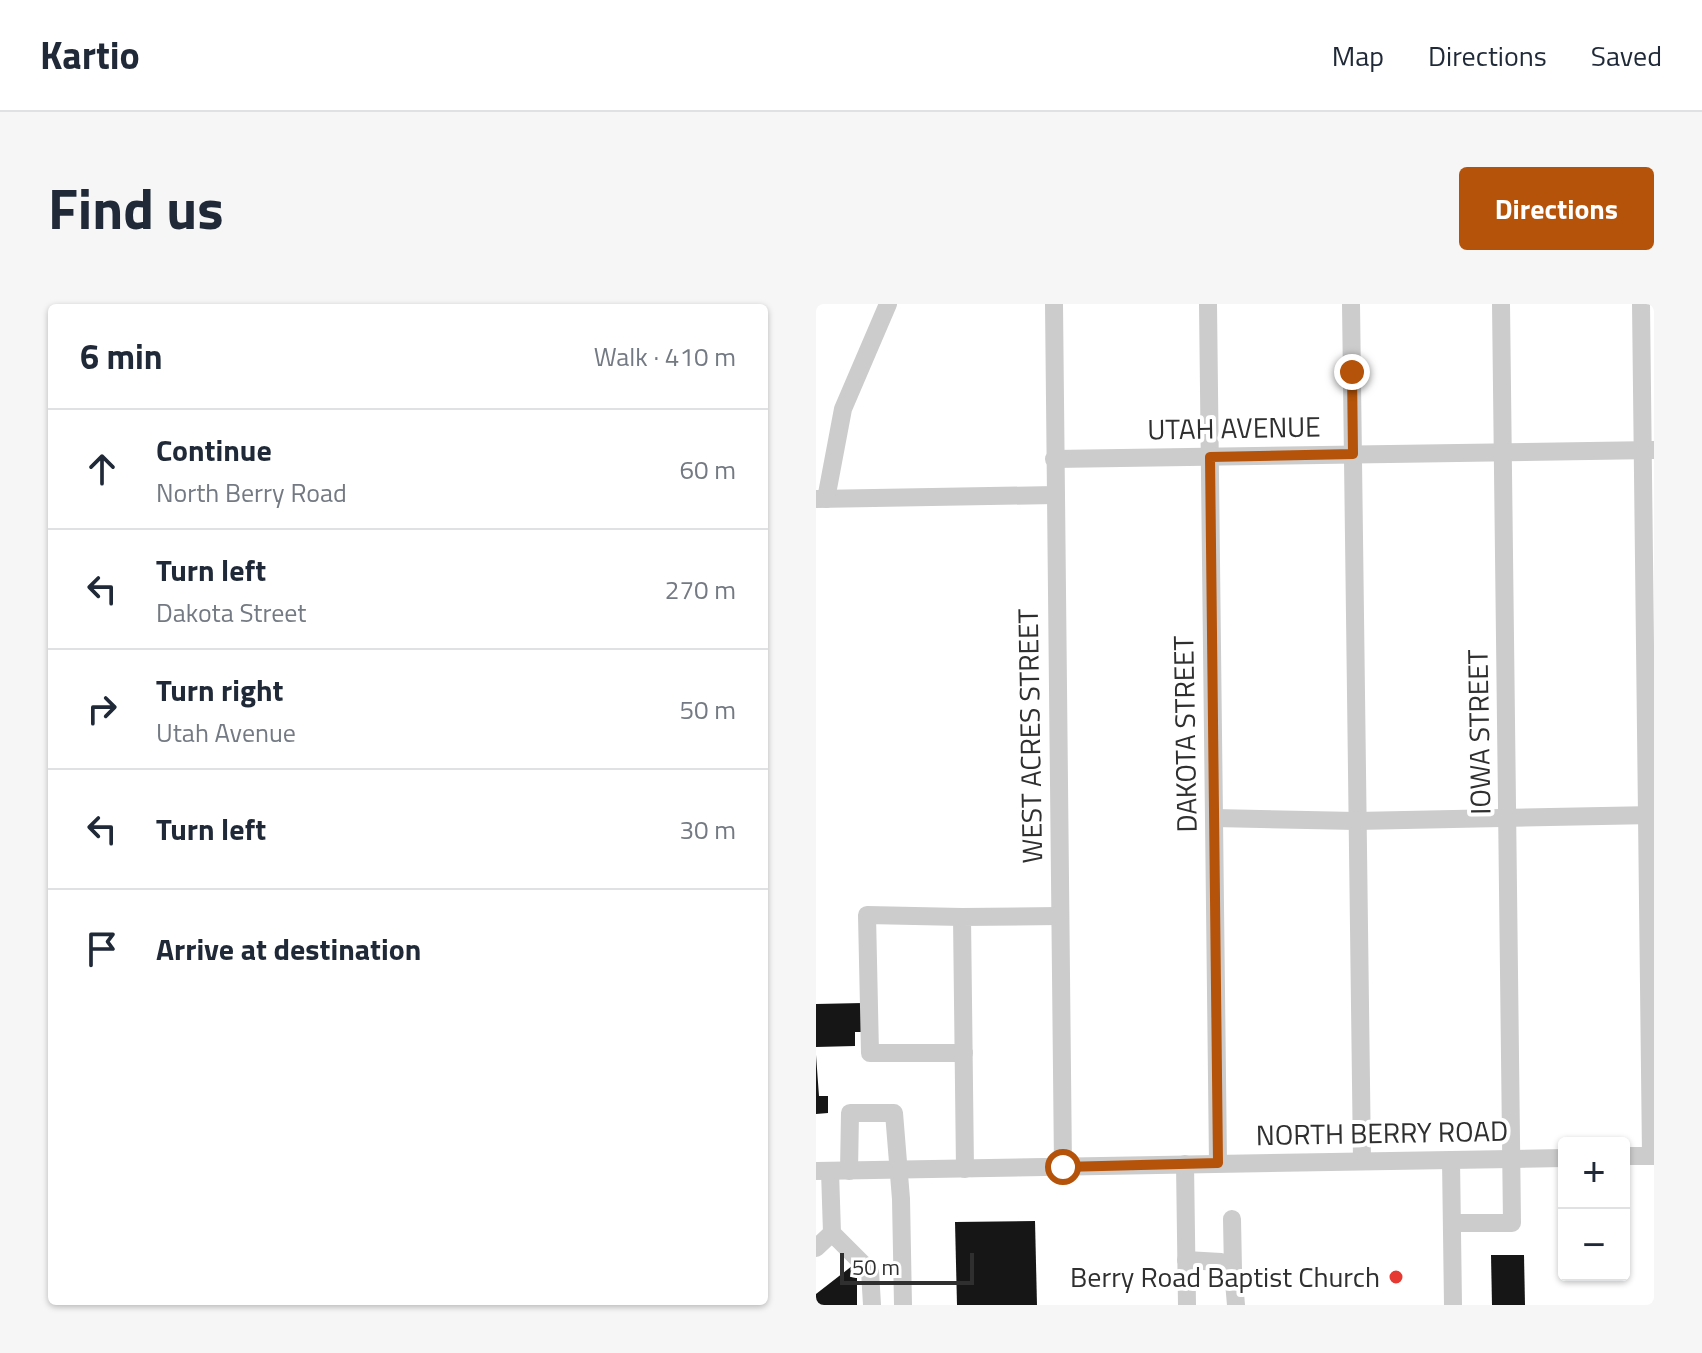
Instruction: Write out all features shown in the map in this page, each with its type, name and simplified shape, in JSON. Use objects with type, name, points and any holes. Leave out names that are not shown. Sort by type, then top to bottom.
[{"type":"street","points":[[888,304],[843,409],[821,499],[1055,495]]},
{"type":"street","name":"WEST ACRES STREET","points":[[1054,304],[1063,1167]]},
{"type":"street","name":"DAKOTA STREET","points":[[1208,304],[1218,1163]]},
{"type":"street","points":[[1351,304],[1362,1161]]},
{"type":"street","name":"IOWA STREET","points":[[1452,1223],[1512,1223],[1501,304]]},
{"type":"street","points":[[1630,1156],[1653,1156],[1648,450],[1641,304]]},
{"type":"street","name":"UTAH AVENUE","points":[[1054,459],[1648,450]]},
{"type":"street","points":[[1214,818],[1356,821],[1650,816]]},
{"type":"street","points":[[964,1053],[870,1053],[867,915],[1060,916]]},
{"type":"street","points":[[962,917],[965,1169]]},
{"type":"street","points":[[849,1171],[850,1113],[894,1113],[900,1170],[903,1305]]},
{"type":"street","name":"NORTH BERRY ROAD","points":[[823,1171],[1558,1158]]},
{"type":"street","points":[[1451,1160],[1453,1305]]},
{"type":"street","points":[[1185,1164],[1187,1305]]},
{"type":"street","points":[[823,1171],[832,1233],[870,1271],[872,1305]]},
{"type":"street","points":[[1232,1219],[1236,1305]]},
{"type":"street","points":[[816,1248],[832,1233]]},
{"type":"street","points":[[1186,1260],[1221,1262],[1233,1270]]},
{"type":"building","points":[[863,1003],[864,1032],[855,1032],[855,1046],[816,1047],[816,1004]]},
{"type":"building","points":[[816,1055],[819,1096],[828,1096],[828,1113],[816,1114]]},
{"type":"building","points":[[1035,1221],[1037,1305],[957,1305],[955,1222]]},
{"type":"building","points":[[1491,1255],[1524,1255],[1525,1305],[1492,1305]]},
{"type":"building","points":[[852,1266],[857,1273],[857,1305],[816,1305],[816,1294]]},
{"type":"place","name":"Berry Road Baptist Church","points":[[1396,1277]]},
{"type":"route","points":[[1063,1167],[1218,1163],[1210,457],[1353,454],[1352,372]]}]
